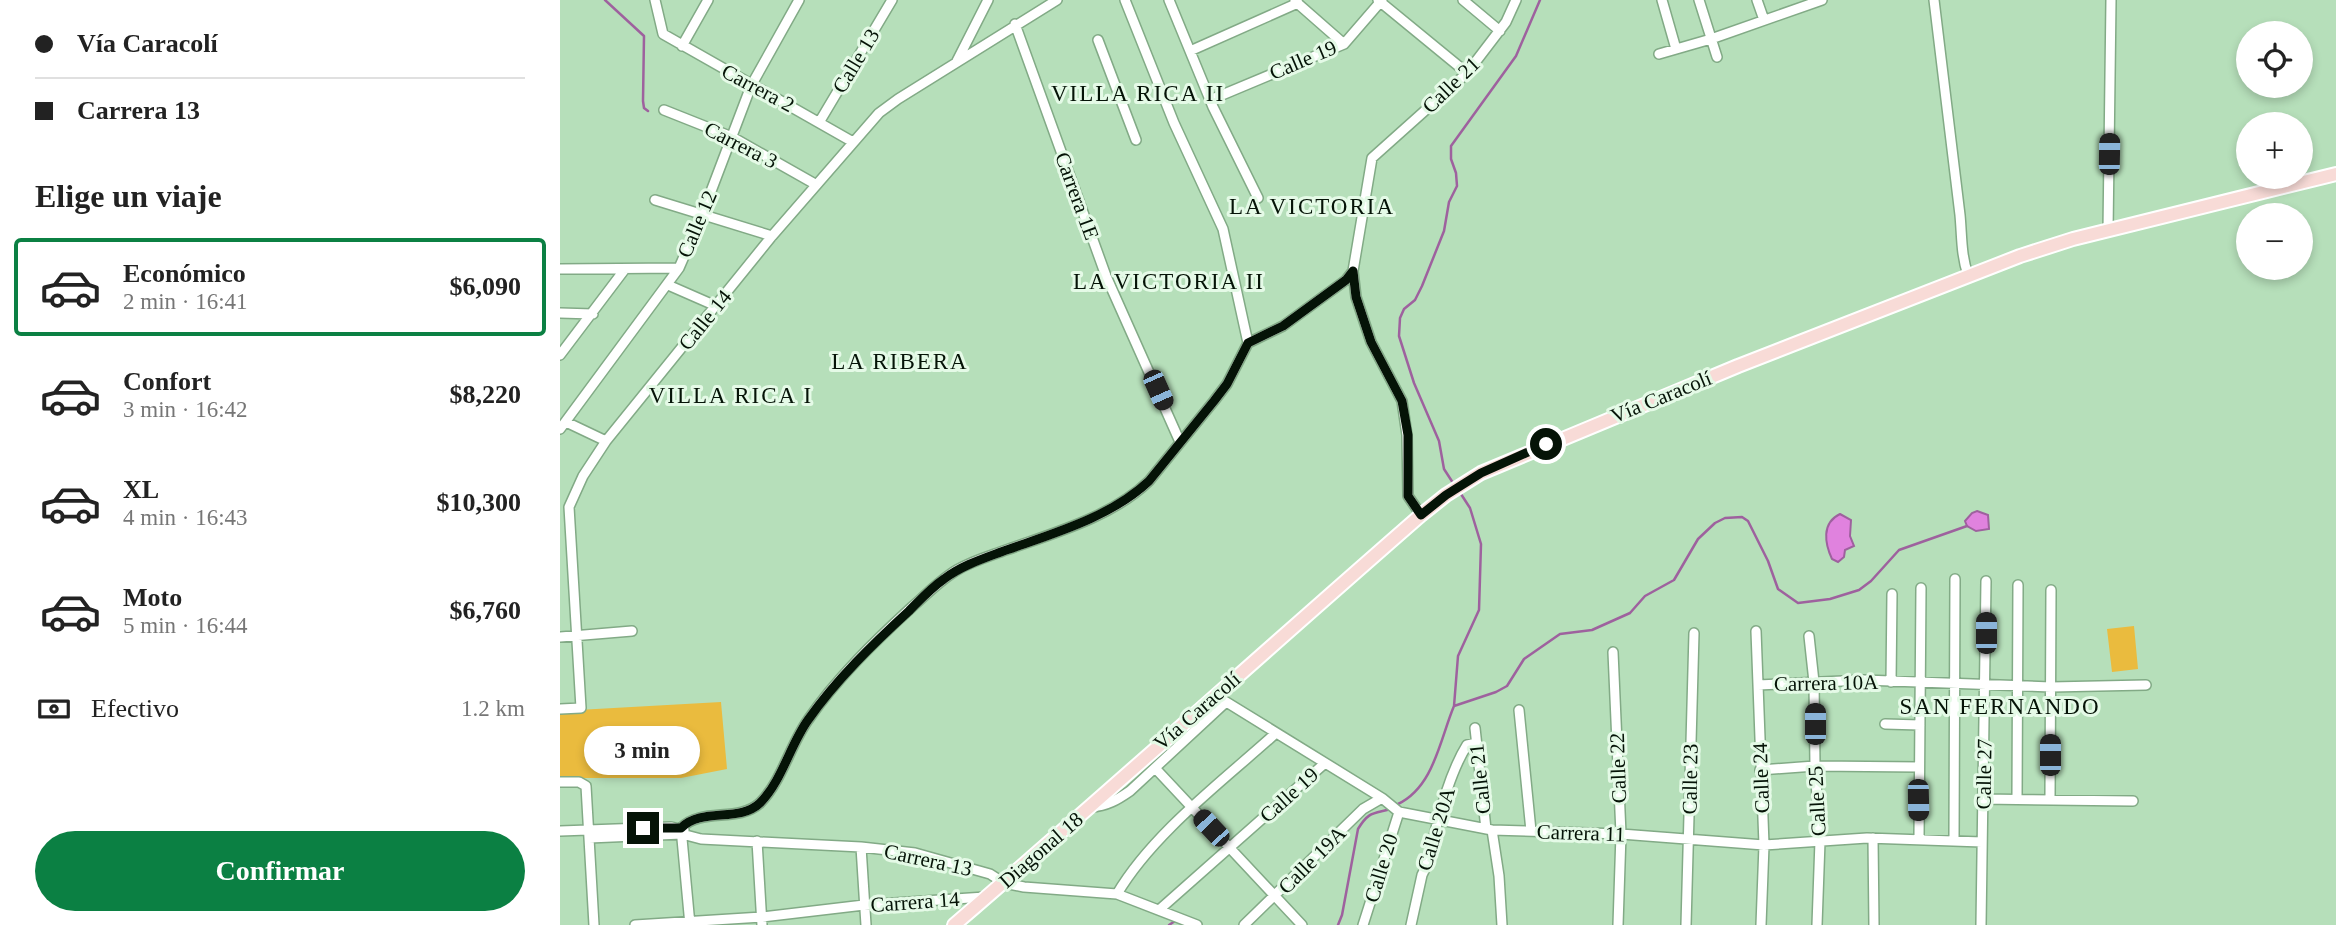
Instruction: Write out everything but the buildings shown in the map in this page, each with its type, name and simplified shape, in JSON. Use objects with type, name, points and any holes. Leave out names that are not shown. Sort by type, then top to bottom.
[{"type":"main road","name":"Vía Caracolí","points":[[1089,807],[1221,698],[1421,515],[1481,473],[1546,444],[2034,251],[2336,174]]},
{"type":"main road","name":"Diagonal 18","points":[[954,925],[1089,807]]},
{"type":"street","name":"Carrera 2","points":[[655,0],[663,34],[853,142]]},
{"type":"street","points":[[682,46],[708,0]]},
{"type":"street","name":"Calle 12","points":[[562,427],[679,268],[751,86],[799,0]]},
{"type":"street","name":"Calle 13","points":[[820,121],[892,0]]},
{"type":"street","points":[[957,62],[988,0]]},
{"type":"street","name":"Calle 14","points":[[560,709],[581,708],[569,507],[583,476],[606,441],[815,184],[879,113],[1015,24],[1057,0]]},
{"type":"street","points":[[1125,0],[1174,123],[1223,229],[1248,343]]},
{"type":"street","points":[[1463,0],[1500,31]]},
{"type":"street","name":"Calle 21","points":[[1353,271],[1372,158],[1467,73],[1500,31],[1516,0]]},
{"type":"street","points":[[1662,0],[1676,49]]},
{"type":"street","points":[[1699,0],[1717,57]]},
{"type":"street","points":[[1757,0],[1764,20]]},
{"type":"street","points":[[1660,54],[1764,20],[1794,5],[1822,0]]},
{"type":"street","points":[[1934,0],[1960,215],[1961,254],[1968,275]]},
{"type":"street","points":[[2108,230],[2111,0]]},
{"type":"street","points":[[1172,1],[1210,100],[1258,198]]},
{"type":"street","points":[[1380,1],[1467,73]]},
{"type":"street","name":"Calle 19","points":[[1210,100],[1344,44],[1380,1]]},
{"type":"street","points":[[1189,51],[1296,2],[1344,44]]},
{"type":"street","name":"Carrera 1E","points":[[1015,24],[1106,276],[1180,442]]},
{"type":"street","points":[[1098,40],[1136,140]]},
{"type":"street","name":"Carrera 3","points":[[664,110],[732,137],[815,184]]},
{"type":"street","points":[[654,200],[772,236]]},
{"type":"street","points":[[560,269],[679,268]]},
{"type":"street","points":[[560,355],[625,269]]},
{"type":"street","points":[[690,923],[685,833],[690,819],[745,811],[757,805],[767,795],[806,722],[820,703],[876,642],[943,579],[960,568],[1065,529],[1136,493],[1149,481],[1227,384],[1248,343],[1283,326],[1346,280],[1353,271]]},
{"type":"street","points":[[1353,271],[1356,297],[1371,342],[1402,401],[1408,435],[1408,496],[1421,515]]},
{"type":"street","points":[[668,285],[716,306]]},
{"type":"street","points":[[560,313],[593,314]]},
{"type":"street","points":[[562,427],[606,441]]},
{"type":"street","points":[[560,516],[569,507]]},
{"type":"street","points":[[1954,840],[1955,579]]},
{"type":"street","name":"Calle 27","points":[[1981,925],[1986,581]]},
{"type":"street","points":[[2017,799],[2018,585]]},
{"type":"street","points":[[1919,839],[1921,588]]},
{"type":"street","points":[[2050,800],[2051,590]]},
{"type":"street","points":[[1891,682],[1892,594]]},
{"type":"street","points":[[560,637],[632,631]]},
{"type":"street","name":"Calle 24","points":[[1756,631],[1764,845],[1761,925]]},
{"type":"street","name":"Calle 23","points":[[1686,925],[1694,634]]},
{"type":"street","name":"Calle 25","points":[[1809,636],[1814,682],[1815,766],[1820,841],[1817,925]]},
{"type":"street","name":"Calle 22","points":[[1613,652],[1621,834],[1618,925]]},
{"type":"street","name":"Carrera 10A","points":[[1758,685],[1864,680],[2051,687],[2146,685]]},
{"type":"street","name":"Carrera 11","points":[[1221,698],[1396,809],[1438,821],[1489,830],[1621,834],[1764,845],[1873,838],[1982,842]]},
{"type":"street","name":"Diagonal 18","points":[[1089,807],[1116,801],[1155,768],[1221,698]]},
{"type":"street","points":[[1519,710],[1531,831]]},
{"type":"street","points":[[1885,724],[1920,724]]},
{"type":"street","name":"Calle 21","points":[[1475,728],[1489,830],[1499,876],[1502,925]]},
{"type":"street","points":[[1117,894],[1139,861],[1192,808],[1276,733]]},
{"type":"street","name":"Calle 20A","points":[[1411,925],[1422,875],[1459,757],[1467,745],[1477,743]]},
{"type":"street","name":"Calle 19","points":[[1159,909],[1324,764]]},
{"type":"street","points":[[1760,770],[1815,766],[1919,767]]},
{"type":"street","points":[[1155,768],[1301,925]]},
{"type":"street","points":[[560,782],[579,782],[586,786],[594,925]]},
{"type":"street","name":"Calle 19A","points":[[1244,925],[1363,808],[1382,798]]},
{"type":"street","points":[[1983,799],[2133,801]]},
{"type":"street","name":"Calle 20","points":[[1363,925],[1396,809]]},
{"type":"street","name":"Carrera 13","points":[[560,831],[589,834],[685,833],[701,839],[861,847],[915,853],[990,874],[1004,883],[1117,894],[1197,925]]},
{"type":"street","points":[[1873,838],[1874,925]]},
{"type":"street","points":[[757,841],[762,921]]},
{"type":"street","points":[[861,847],[866,925]]},
{"type":"street","name":"Carrera 14","points":[[635,925],[762,921],[864,905],[986,897]]},
{"type":"shaded area","points":[[1977,511],[1988,515],[1989,529],[1976,531],[1967,526],[1965,521]]},
{"type":"shaded area","points":[[1840,514],[1851,520],[1850,536],[1854,546],[1845,550],[1844,557],[1838,562],[1832,559],[1826,534],[1830,523]]},
{"type":"shaded area","points":[[2134,626],[2138,669],[2112,672],[2107,629]]},
{"type":"shaded area","points":[[721,702],[727,769],[681,778],[560,778],[560,711]]},
{"type":"waterway","points":[[605,0],[644,36],[643,101],[644,108],[648,111]]},
{"type":"waterway","points":[[1455,486],[1444,469],[1439,441],[1414,383],[1399,336],[1400,318],[1404,309],[1415,300],[1444,231],[1449,202],[1457,186],[1451,146],[1516,56],[1540,0]]},
{"type":"waterway","points":[[1454,706],[1458,656],[1479,610],[1481,544],[1470,508],[1459,491]]},
{"type":"waterway","points":[[1398,804],[1410,796],[1428,774],[1454,706],[1507,686],[1524,659],[1560,634],[1592,630],[1630,613],[1645,596],[1674,580],[1698,539],[1715,523],[1725,518],[1742,517],[1748,521],[1768,561],[1778,589],[1798,603],[1830,599],[1859,590],[1871,581],[1899,550],[1967,526]]},
{"type":"waterway","points":[[1338,925],[1358,829],[1369,816],[1391,809]]},
{"type":"waterway","points":[[1169,925],[1175,921]]},
{"type":"district","name":"VILLA RICA II","points":[[1138,93]]},
{"type":"district","name":"LA VICTORIA","points":[[1312,206]]},
{"type":"district","name":"LA VICTORIA II","points":[[1169,281]]},
{"type":"district","name":"LA RIBERA","points":[[900,361]]},
{"type":"district","name":"VILLA RICA I","points":[[731,395]]},
{"type":"district","name":"SAN FERNANDO","points":[[2000,706]]},
{"type":"route","points":[[643,828],[681,828],[690,819],[745,811],[757,805],[767,795],[806,722],[820,703],[876,642],[943,579],[960,568],[1065,529],[1136,493],[1149,481],[1227,384],[1248,343],[1283,326],[1346,280],[1353,271],[1356,297],[1371,342],[1402,401],[1408,435],[1408,496],[1421,515],[1481,473],[1546,444]]}]
